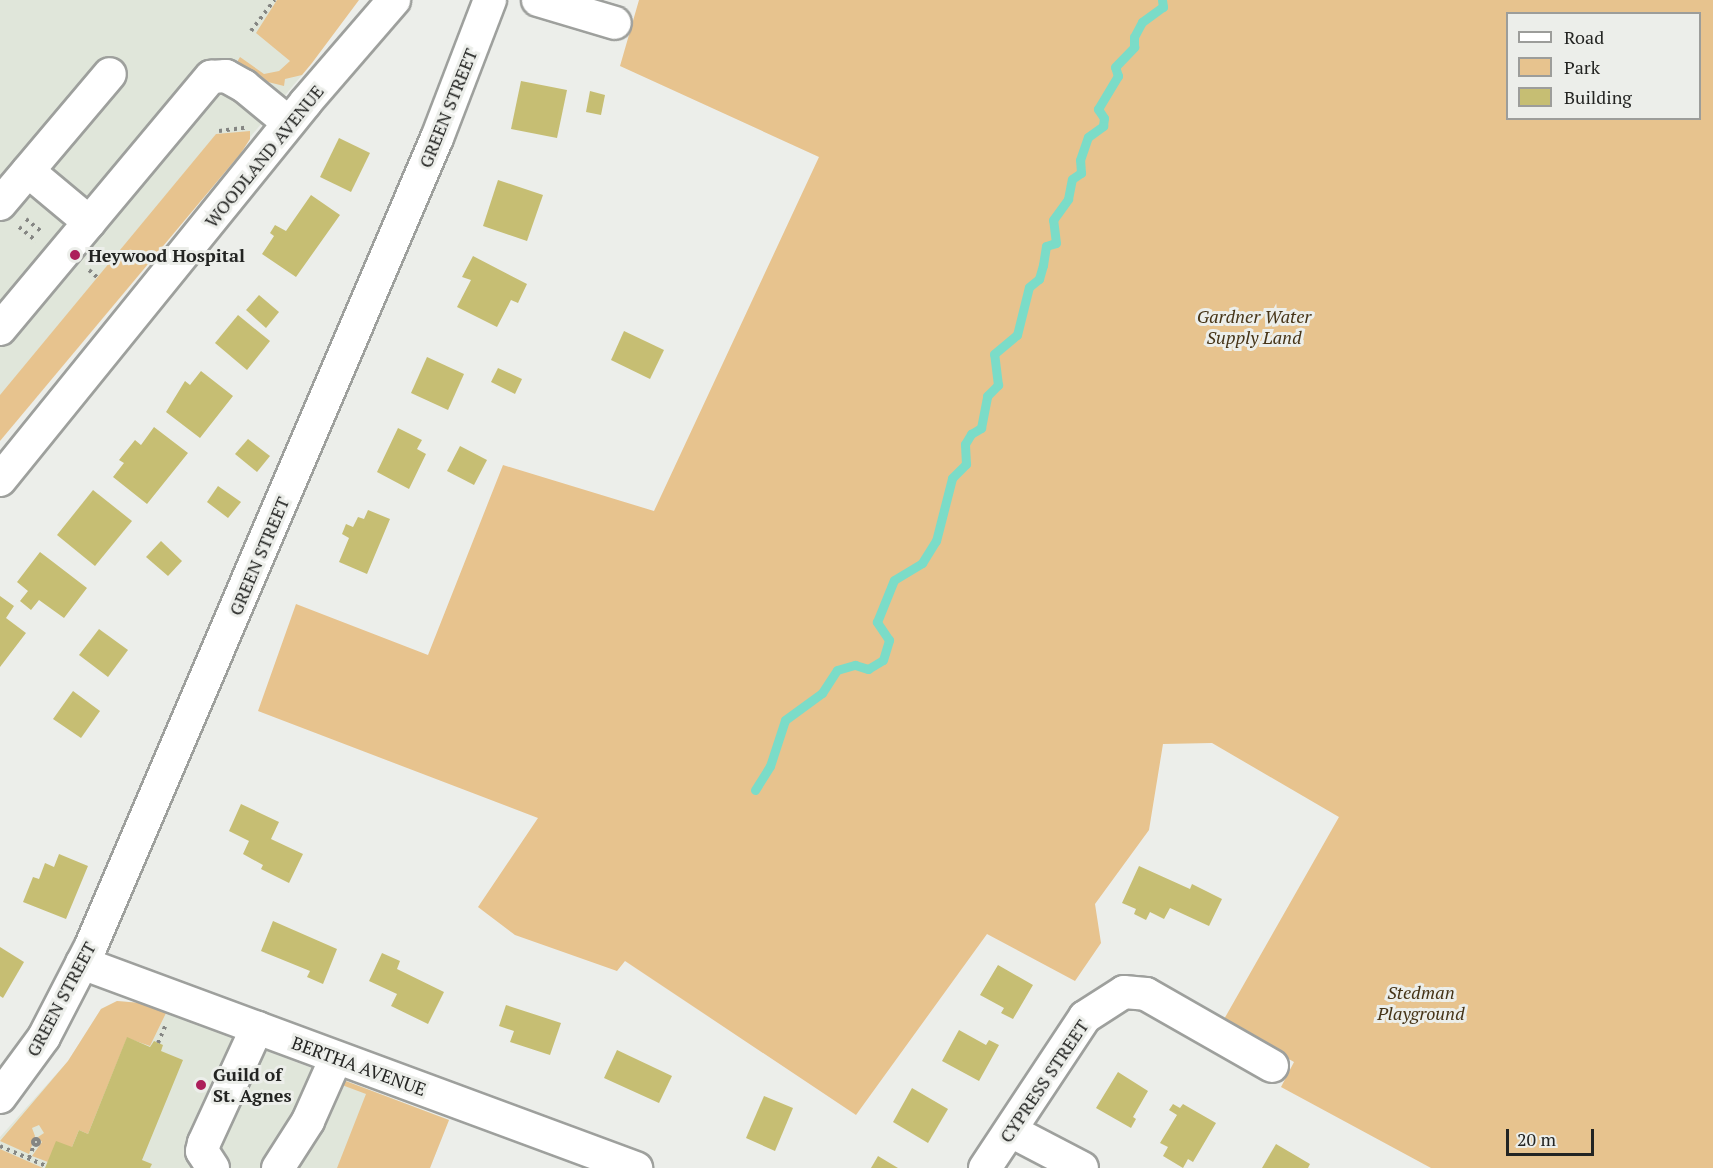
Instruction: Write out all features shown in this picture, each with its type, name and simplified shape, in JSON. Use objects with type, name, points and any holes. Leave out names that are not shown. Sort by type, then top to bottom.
[{"type":"street","name":"WOODLAND AVENUE","points":[[0,480],[290,123],[394,0]]},
{"type":"street","name":"GREEN STREET","points":[[0,1097],[44,1037],[82,963],[433,148],[490,0]]},
{"type":"street","points":[[538,0],[615,23]]},
{"type":"street","points":[[8,215],[28,171],[110,74]]},
{"type":"street","points":[[0,328],[211,77],[226,76],[235,81],[290,123]]},
{"type":"street","points":[[28,171],[89,222]]},
{"type":"street","name":"BERTHA AVENUE","points":[[82,963],[336,1058],[593,1161],[636,1168]]},
{"type":"street","name":"CYPRESS STREET","points":[[985,1168],[1085,1017],[1124,992],[1146,994],[1272,1066]]},
{"type":"street","points":[[213,1168],[205,1157],[204,1143],[257,1028]]},
{"type":"street","points":[[278,1168],[308,1121],[336,1058]]},
{"type":"street","points":[[1011,1131],[1082,1168]]},
{"type":"path","points":[[251,31],[274,0]]},
{"type":"path","points":[[219,131],[253,127]]},
{"type":"path","points":[[8,215],[58,259]]},
{"type":"path","points":[[29,1158],[34,1145]]},
{"type":"path","points":[[0,1146],[46,1166]]},
{"type":"shaded area","name":"Heywood Hospital","points":[[0,0],[346,0],[302,75],[0,436]]},
{"type":"shaded area","name":"Guild of St. Agnes","points":[[117,1001],[141,1003],[449,1120],[430,1168],[0,1168],[0,1137],[68,1061],[101,1009]]},
{"type":"green space","points":[[277,0],[359,0],[302,75],[285,79],[284,86],[268,82],[237,62],[240,57],[264,74],[279,71],[290,61],[256,33]]},
{"type":"green space","points":[[639,0],[1713,0],[1713,1168],[1431,1168],[1281,1087],[1294,1062],[1223,1021],[1339,817],[1212,743],[1163,744],[1149,830],[1095,904],[1101,943],[1075,981],[987,934],[856,1115],[625,961],[617,971],[515,935],[478,907],[538,818],[258,711],[296,604],[428,655],[503,465],[654,511],[819,157],[620,66]]},
{"type":"green space","points":[[250,131],[250,139],[241,153],[0,441],[0,395],[216,134]]},
{"type":"green space","points":[[117,1001],[141,1003],[166,1013],[150,1046],[127,1038],[88,1134],[79,1130],[72,1147],[48,1162],[32,1156],[42,1142],[38,1137],[44,1133],[39,1125],[32,1128],[35,1136],[29,1154],[0,1141],[68,1061],[101,1009]]},
{"type":"green space","points":[[343,1080],[449,1120],[430,1168],[337,1168],[366,1094],[342,1085]]},
{"type":"green space","points":[[0,1149],[43,1168],[0,1168]]},
{"type":"building","points":[[521,81],[567,90],[557,138],[511,129]]},
{"type":"building","points":[[590,91],[605,95],[601,115],[586,112]]},
{"type":"building","points":[[339,138],[370,153],[351,192],[320,177]]},
{"type":"building","points":[[498,180],[543,195],[527,241],[483,226]]},
{"type":"building","points":[[311,195],[340,215],[296,277],[262,254],[274,236],[270,233],[275,225],[286,231]]},
{"type":"building","points":[[473,256],[527,284],[518,303],[511,300],[497,327],[457,307],[471,280],[462,277]]},
{"type":"building","points":[[259,295],[279,312],[266,328],[246,310]]},
{"type":"building","points":[[238,315],[270,341],[247,370],[215,343]]},
{"type":"building","points":[[624,331],[664,350],[650,379],[611,360]]},
{"type":"building","points":[[427,357],[464,374],[448,410],[411,393]]},
{"type":"building","points":[[498,368],[522,379],[515,394],[491,382]]},
{"type":"building","points":[[201,371],[233,396],[200,438],[166,412],[185,381],[190,385]]},
{"type":"building","points":[[154,427],[188,453],[147,504],[113,477],[124,463],[119,460],[135,440],[141,445]]},
{"type":"building","points":[[398,428],[422,440],[417,449],[426,454],[409,489],[377,472]]},
{"type":"building","points":[[248,439],[270,456],[257,472],[235,454]]},
{"type":"building","points":[[460,446],[487,460],[474,485],[447,471]]},
{"type":"building","points":[[218,486],[241,502],[228,518],[207,502]]},
{"type":"building","points":[[93,490],[132,521],[95,566],[57,535]]},
{"type":"building","points":[[368,510],[390,519],[367,574],[339,562],[349,538],[342,534],[346,524],[353,527],[358,517],[364,519]]},
{"type":"building","points":[[161,541],[182,561],[168,576],[146,557]]},
{"type":"building","points":[[40,552],[87,588],[64,618],[39,600],[31,610],[20,601],[28,591],[17,582]]},
{"type":"building","points":[[0,596],[14,606],[6,618],[26,633],[0,667]]},
{"type":"building","points":[[99,629],[128,650],[108,677],[79,655]]},
{"type":"building","points":[[73,691],[100,711],[81,738],[53,719]]},
{"type":"building","points":[[241,804],[279,822],[271,839],[303,854],[289,883],[261,869],[263,865],[243,854],[249,841],[229,831]]},
{"type":"building","points":[[59,854],[88,866],[66,919],[23,902],[33,877],[39,879],[45,863],[54,867]]},
{"type":"building","points":[[1139,866],[1190,889],[1192,884],[1222,899],[1209,926],[1170,908],[1164,919],[1150,912],[1146,920],[1134,914],[1136,909],[1122,903]]},
{"type":"building","points":[[273,921],[337,949],[323,984],[307,977],[310,971],[261,951]]},
{"type":"building","points":[[0,947],[24,962],[3,998],[0,996]]},
{"type":"building","points":[[382,953],[400,961],[397,969],[444,992],[428,1024],[391,1006],[397,994],[369,981]]},
{"type":"building","points":[[998,965],[1033,985],[1013,1019],[1001,1013],[1004,1008],[980,995]]},
{"type":"building","points":[[506,1005],[561,1023],[550,1055],[510,1042],[514,1031],[499,1026]]},
{"type":"building","points":[[959,1030],[986,1045],[989,1040],[999,1045],[979,1081],[942,1061]]},
{"type":"building","points":[[127,1037],[150,1047],[154,1041],[163,1045],[161,1051],[183,1060],[142,1160],[152,1164],[150,1168],[45,1168],[56,1141],[72,1147],[79,1130],[88,1134]]},
{"type":"building","points":[[617,1050],[672,1076],[659,1103],[604,1078]]},
{"type":"building","points":[[1118,1072],[1148,1091],[1133,1117],[1136,1119],[1131,1128],[1096,1108]]},
{"type":"building","points":[[912,1088],[948,1109],[928,1143],[893,1122]]},
{"type":"building","points":[[764,1096],[793,1108],[775,1151],[746,1138]]},
{"type":"building","points":[[1173,1104],[1180,1108],[1183,1104],[1216,1123],[1193,1162],[1188,1159],[1183,1168],[1163,1156],[1168,1147],[1160,1143],[1177,1115],[1169,1110]]},
{"type":"building","points":[[1276,1144],[1310,1164],[1308,1168],[1262,1168]]},
{"type":"building","points":[[878,1156],[898,1168],[871,1168]]},
{"type":"waterway","points":[[755,790],[770,766],[785,720],[822,693],[837,670],[855,665],[868,669],[883,660],[889,640],[877,622],[894,580],[922,563],[936,541],[952,478],[966,464],[965,444],[971,434],[981,428],[987,396],[998,385],[994,354],[1017,335],[1029,287],[1039,279],[1046,246],[1056,243],[1053,220],[1068,199],[1072,179],[1081,173],[1080,160],[1088,137],[1103,126],[1104,118],[1098,109],[1118,76],[1115,67],[1134,47],[1134,37],[1142,22],[1163,7],[1162,0]]},
{"type":"place","name":"Heywood Hospital","points":[[75,255]]},
{"type":"place","name":"Guild of St. Agnes","points":[[201,1085]]},
{"type":"park label","name":"Gardner Water Supply Land","points":[[1254,327]]},
{"type":"park label","name":"Stedman Playground","points":[[1421,1003]]}]
